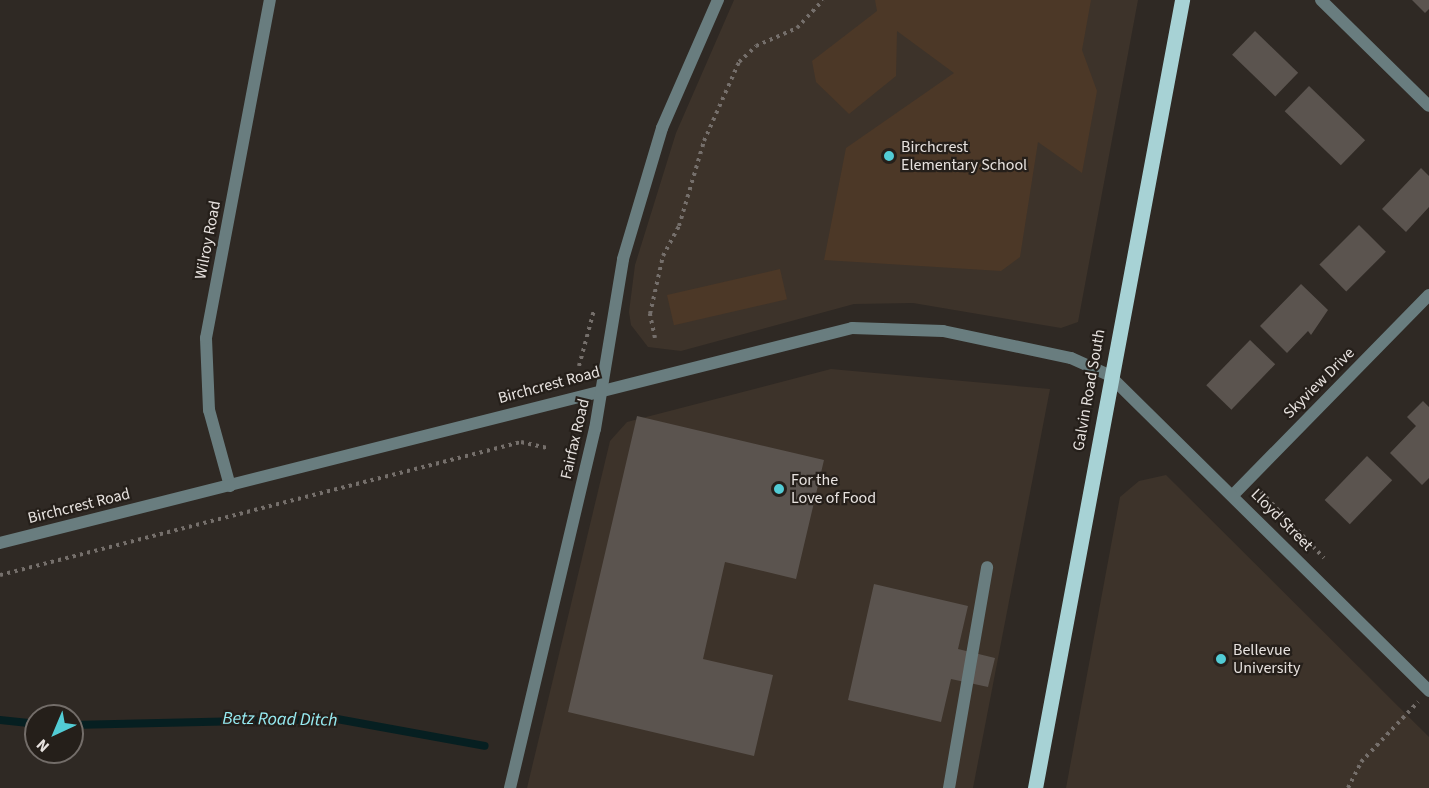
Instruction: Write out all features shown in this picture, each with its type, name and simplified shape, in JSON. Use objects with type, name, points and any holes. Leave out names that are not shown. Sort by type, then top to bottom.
[{"type":"main road","name":"Galvin Road South","points":[[1035,788],[1109,375],[1182,0]]},
{"type":"street","name":"Wilroy Road","points":[[230,486],[209,410],[206,338],[270,0]]},
{"type":"street","name":"Fairfax Road","points":[[510,788],[604,387],[623,259],[662,129],[718,0]]},
{"type":"street","points":[[1321,0],[1429,106]]},
{"type":"street","name":"Skyview Drive","points":[[1233,495],[1429,295]]},
{"type":"street","name":"Birchcrest Road","points":[[0,543],[230,486],[604,387],[863,327],[916,328],[1020,345],[1071,358],[1109,375]]},
{"type":"street","name":"Lloyd Street","points":[[1109,375],[1429,691]]},
{"type":"street","points":[[950,788],[987,567]]},
{"type":"path","points":[[655,338],[650,314],[663,256],[679,226],[704,141],[739,62],[756,46],[797,28],[823,0]]},
{"type":"path","points":[[0,575],[520,442],[547,448]]},
{"type":"path","points":[[1348,788],[1361,762],[1429,691]]},
{"type":"shaded area","name":"Birchcrest Elementary School","points":[[734,0],[1138,0],[1078,322],[1061,328],[913,303],[854,304],[681,351],[648,347],[631,325],[629,312],[635,265],[676,133]]},
{"type":"shaded area","points":[[875,0],[1091,0],[1082,50],[1097,91],[1082,173],[1038,142],[1020,257],[1001,271],[824,260],[846,148],[954,73],[897,31],[896,76],[849,114],[816,82],[812,61],[877,11]]},
{"type":"shaded area","points":[[780,269],[787,299],[674,325],[667,295]]},
{"type":"shaded area","points":[[831,369],[1050,389],[973,788],[527,788],[610,441],[627,422]]},
{"type":"shaded area","name":"Bellevue University","points":[[1166,475],[1429,737],[1429,788],[1066,788],[1120,497],[1139,481]]},
{"type":"building","points":[[1412,0],[1429,0],[1429,9],[1425,13]]},
{"type":"building","points":[[1255,31],[1298,73],[1275,96],[1232,55]]},
{"type":"building","points":[[1309,86],[1365,140],[1341,165],[1285,111]]},
{"type":"building","points":[[1421,168],[1429,176],[1429,207],[1406,232],[1382,209]]},
{"type":"building","points":[[1359,225],[1386,252],[1346,291],[1319,265]]},
{"type":"building","points":[[1301,284],[1328,310],[1311,335],[1308,331],[1287,353],[1260,326]]},
{"type":"building","points":[[1250,340],[1275,364],[1231,410],[1206,385]]},
{"type":"building","points":[[1423,401],[1429,407],[1429,478],[1422,485],[1390,453],[1416,426],[1407,417]]},
{"type":"building","points":[[637,416],[824,460],[796,579],[725,562],[703,659],[773,675],[754,756],[568,712]]},
{"type":"building","points":[[1367,456],[1392,480],[1350,524],[1325,500]]},
{"type":"building","points":[[874,584],[968,606],[958,649],[995,658],[988,687],[951,679],[941,722],[848,700]]},
{"type":"waterway","name":"Betz Road Ditch","points":[[84,725],[337,719],[485,746]]},
{"type":"waterway","name":"Betz Road Ditch","points":[[0,720],[24,723]]},
{"type":"place","name":"Birchcrest Elementary School","points":[[889,156]]},
{"type":"place","name":"For the Love of Food","points":[[779,489]]},
{"type":"place","name":"Bellevue University","points":[[1221,659]]}]
